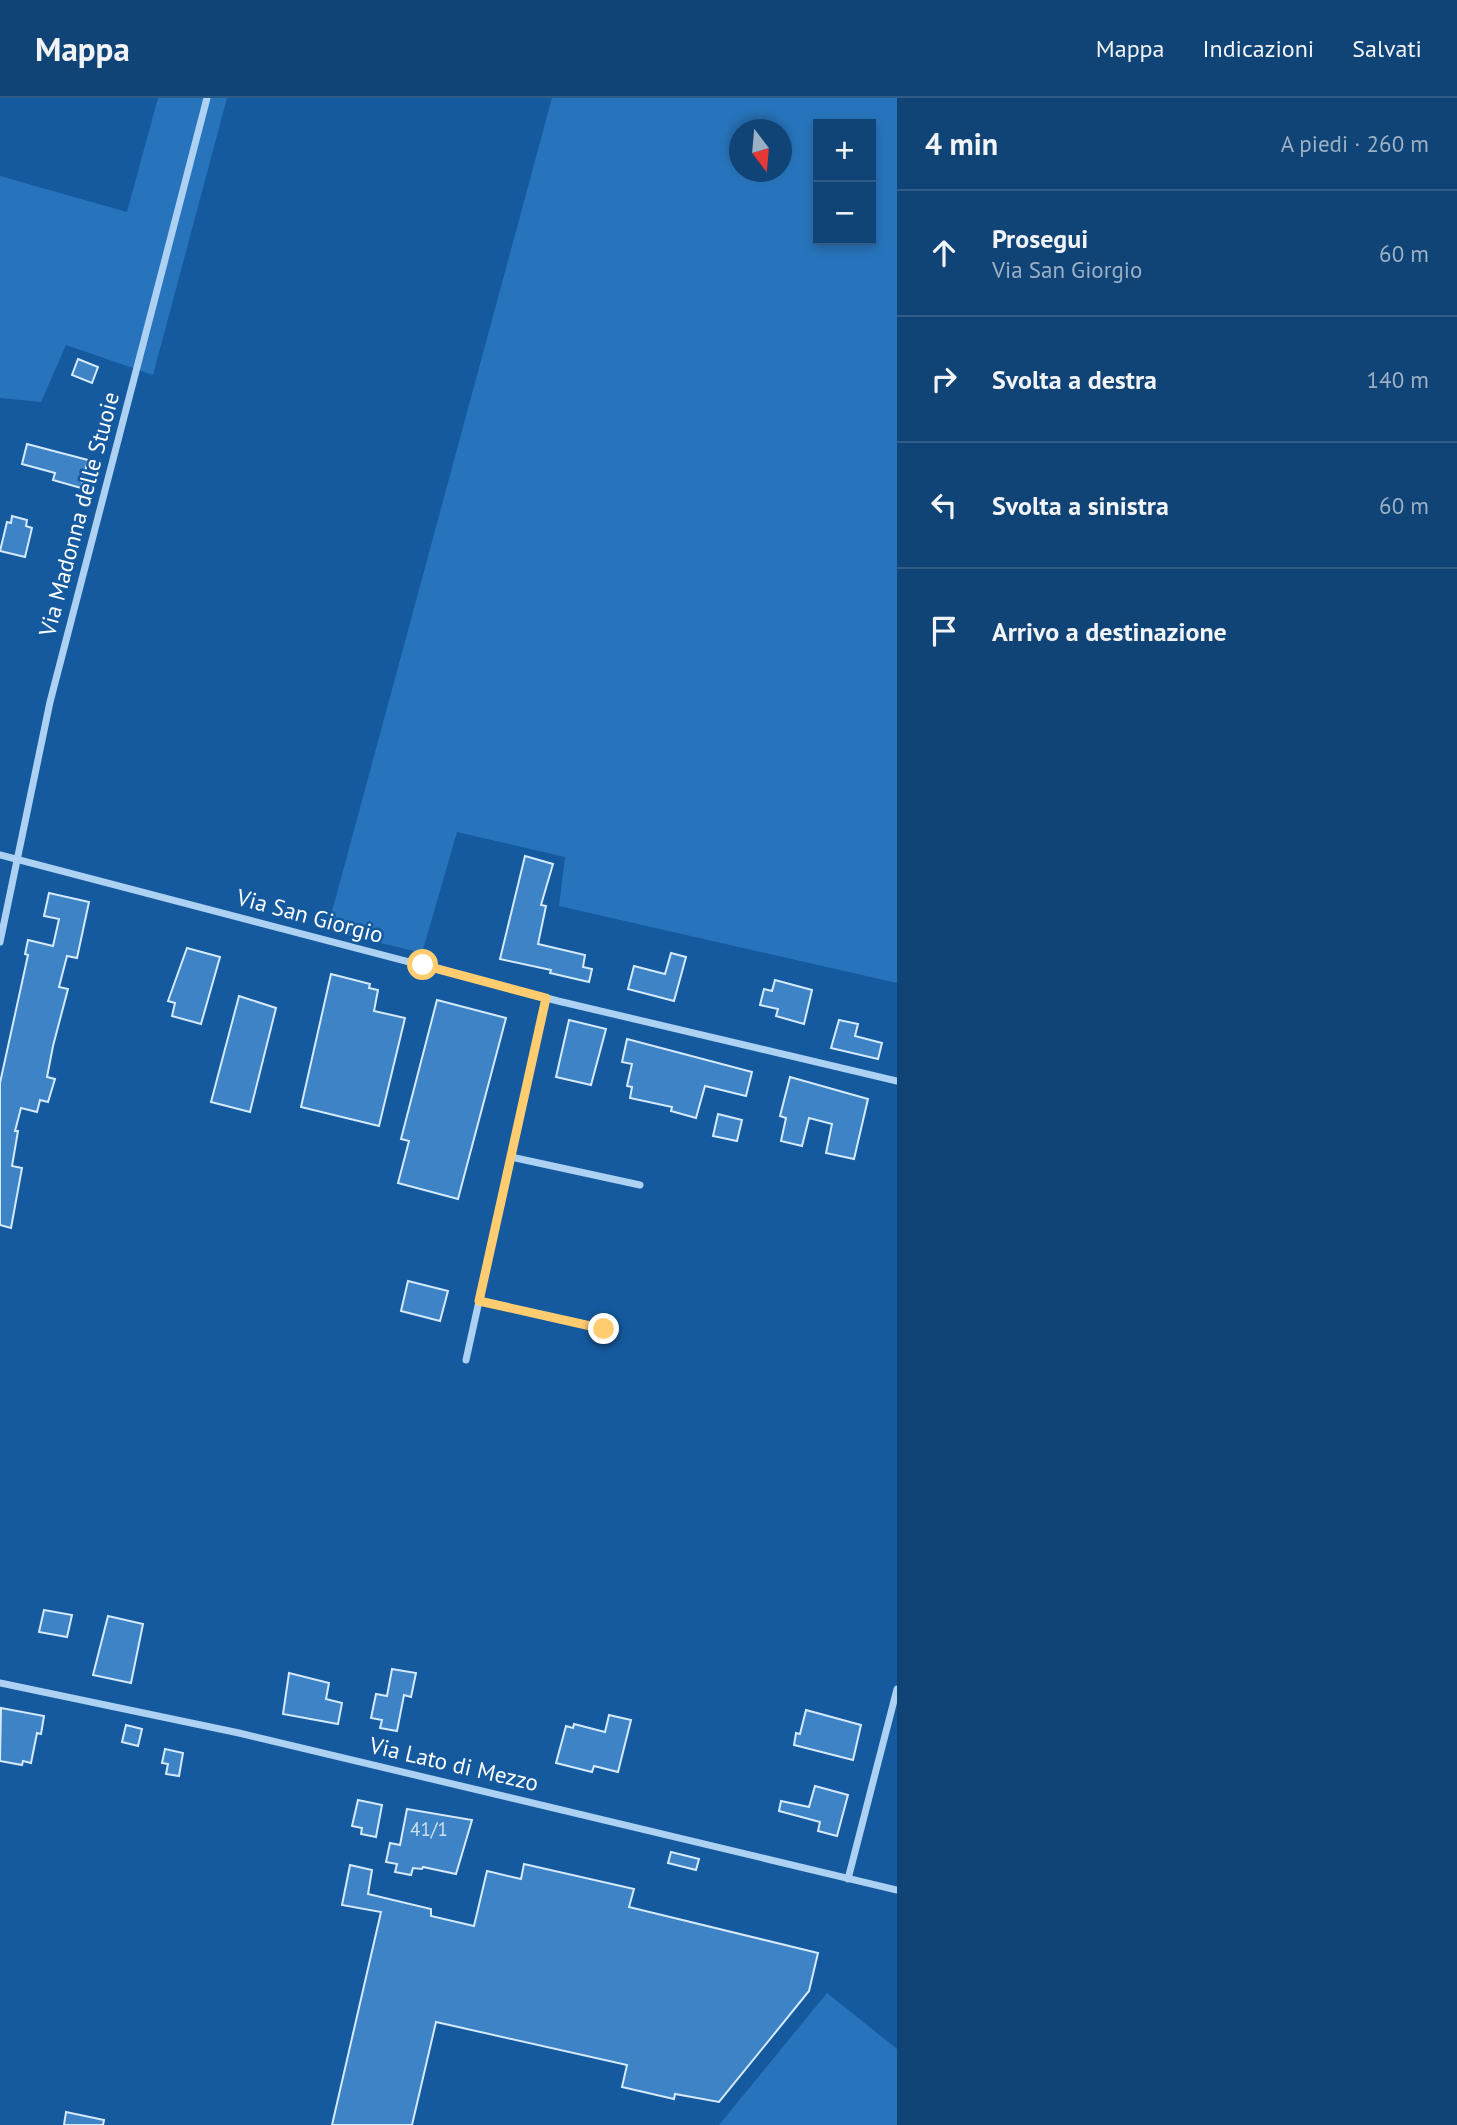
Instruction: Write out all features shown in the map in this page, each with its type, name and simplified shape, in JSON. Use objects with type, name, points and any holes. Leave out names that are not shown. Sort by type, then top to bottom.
[{"type":"street","name":"Via Madonna delle Stuoie","points":[[0,942],[50,702],[207,98]]},
{"type":"street","name":"Via San Giorgio","points":[[0,855],[546,998],[897,1081]]},
{"type":"street","points":[[466,1360],[546,998]]},
{"type":"street","points":[[511,1157],[640,1185]]},
{"type":"street","points":[[479,1301],[604,1329]]},
{"type":"street","name":"Via Lato di Mezzo","points":[[0,1683],[239,1733],[897,1890]]},
{"type":"street","points":[[848,1879],[897,1689]]},
{"type":"shaded area","points":[[158,98],[227,98],[153,375],[66,345],[41,402],[0,398],[0,176],[127,212]]},
{"type":"shaded area","points":[[552,98],[897,98],[897,983],[559,906],[565,857],[457,832],[422,953],[327,930]]},
{"type":"shaded area","points":[[827,1993],[897,2049],[897,2125],[719,2125]]},
{"type":"building","points":[[78,359],[98,367],[92,383],[72,375]]},
{"type":"building","points":[[27,444],[88,460],[81,488],[53,480],[55,473],[22,464]]},
{"type":"building","points":[[12,516],[27,520],[26,526],[32,528],[25,557],[0,551],[7,522],[11,523]]},
{"type":"building","points":[[525,856],[553,864],[541,905],[546,906],[538,944],[585,955],[583,967],[592,969],[589,982],[550,973],[551,970],[500,959]]},
{"type":"building","points":[[49,893],[89,902],[77,958],[67,956],[59,987],[68,989],[47,1077],[55,1079],[48,1102],[40,1100],[37,1112],[21,1108],[15,1131],[18,1131],[12,1166],[22,1168],[11,1228],[0,1225],[0,1083],[28,955],[25,954],[28,940],[53,946],[59,919],[44,916]]},
{"type":"building","points":[[187,948],[220,957],[201,1024],[172,1016],[175,1003],[168,1001]]},
{"type":"building","points":[[671,953],[686,957],[674,1001],[628,989],[634,966],[665,974]]},
{"type":"building","points":[[331,974],[370,984],[369,988],[378,990],[374,1011],[405,1018],[379,1126],[301,1107]]},
{"type":"building","points":[[775,980],[812,990],[804,1024],[776,1016],[778,1009],[760,1005],[764,989],[772,991]]},
{"type":"building","points":[[239,996],[276,1008],[250,1112],[211,1102]]},
{"type":"building","points":[[437,1000],[506,1018],[458,1199],[398,1183],[409,1141],[401,1139]]},
{"type":"building","points":[[569,1020],[606,1029],[591,1085],[556,1077]]},
{"type":"building","points":[[839,1020],[858,1024],[855,1036],[882,1043],[878,1059],[831,1048]]},
{"type":"building","points":[[627,1039],[752,1072],[746,1096],[705,1086],[696,1118],[671,1111],[672,1107],[630,1098],[632,1087],[627,1086],[632,1064],[622,1062]]},
{"type":"building","points":[[790,1077],[868,1099],[854,1159],[826,1153],[832,1124],[809,1118],[802,1146],[781,1141],[786,1118],[780,1116]]},
{"type":"building","points":[[718,1114],[742,1120],[737,1141],[713,1136]]},
{"type":"building","points":[[408,1281],[448,1291],[440,1321],[401,1311]]},
{"type":"building","points":[[44,1610],[72,1615],[67,1637],[39,1632]]},
{"type":"building","points":[[108,1616],[143,1624],[131,1683],[93,1675]]},
{"type":"building","points":[[392,1669],[416,1673],[411,1697],[404,1695],[397,1731],[380,1728],[382,1720],[371,1718],[376,1694],[387,1696]]},
{"type":"building","points":[[289,1673],[329,1683],[326,1699],[342,1703],[338,1724],[283,1714]]},
{"type":"building","points":[[1,1708],[44,1716],[41,1734],[37,1733],[31,1763],[23,1761],[22,1765],[0,1761]]},
{"type":"building","points":[[806,1710],[861,1725],[853,1760],[794,1745],[796,1733],[800,1734]]},
{"type":"building","points":[[609,1715],[631,1720],[618,1772],[594,1766],[592,1772],[556,1763],[566,1726],[573,1728],[574,1724],[605,1732]]},
{"type":"building","points":[[126,1725],[142,1729],[138,1746],[122,1742]]},
{"type":"building","points":[[165,1749],[183,1753],[179,1776],[166,1774],[168,1764],[162,1763]]},
{"type":"building","points":[[815,1786],[848,1795],[837,1836],[818,1831],[820,1822],[779,1811],[781,1801],[809,1807]]},
{"type":"building","points":[[358,1800],[382,1805],[376,1837],[361,1834],[362,1828],[352,1826]]},
{"type":"building","points":[[407,1809],[472,1820],[456,1874],[423,1867],[413,1868],[411,1875],[395,1872],[397,1864],[386,1862],[390,1843],[400,1845]]},
{"type":"building","points":[[671,1852],[699,1859],[696,1870],[668,1863]]},
{"type":"building","points":[[524,1864],[634,1889],[629,1907],[818,1953],[809,1991],[719,2102],[675,2094],[674,2099],[622,2087],[627,2065],[436,2022],[412,2125],[332,2125],[381,1912],[342,1905],[350,1865],[372,1870],[368,1894],[431,1909],[431,1916],[474,1926],[487,1871],[521,1879]]},
{"type":"building","points":[[66,2112],[104,2120],[103,2125],[64,2125]]},
{"type":"route","points":[[423,965],[546,998],[479,1301],[604,1329]]}]
